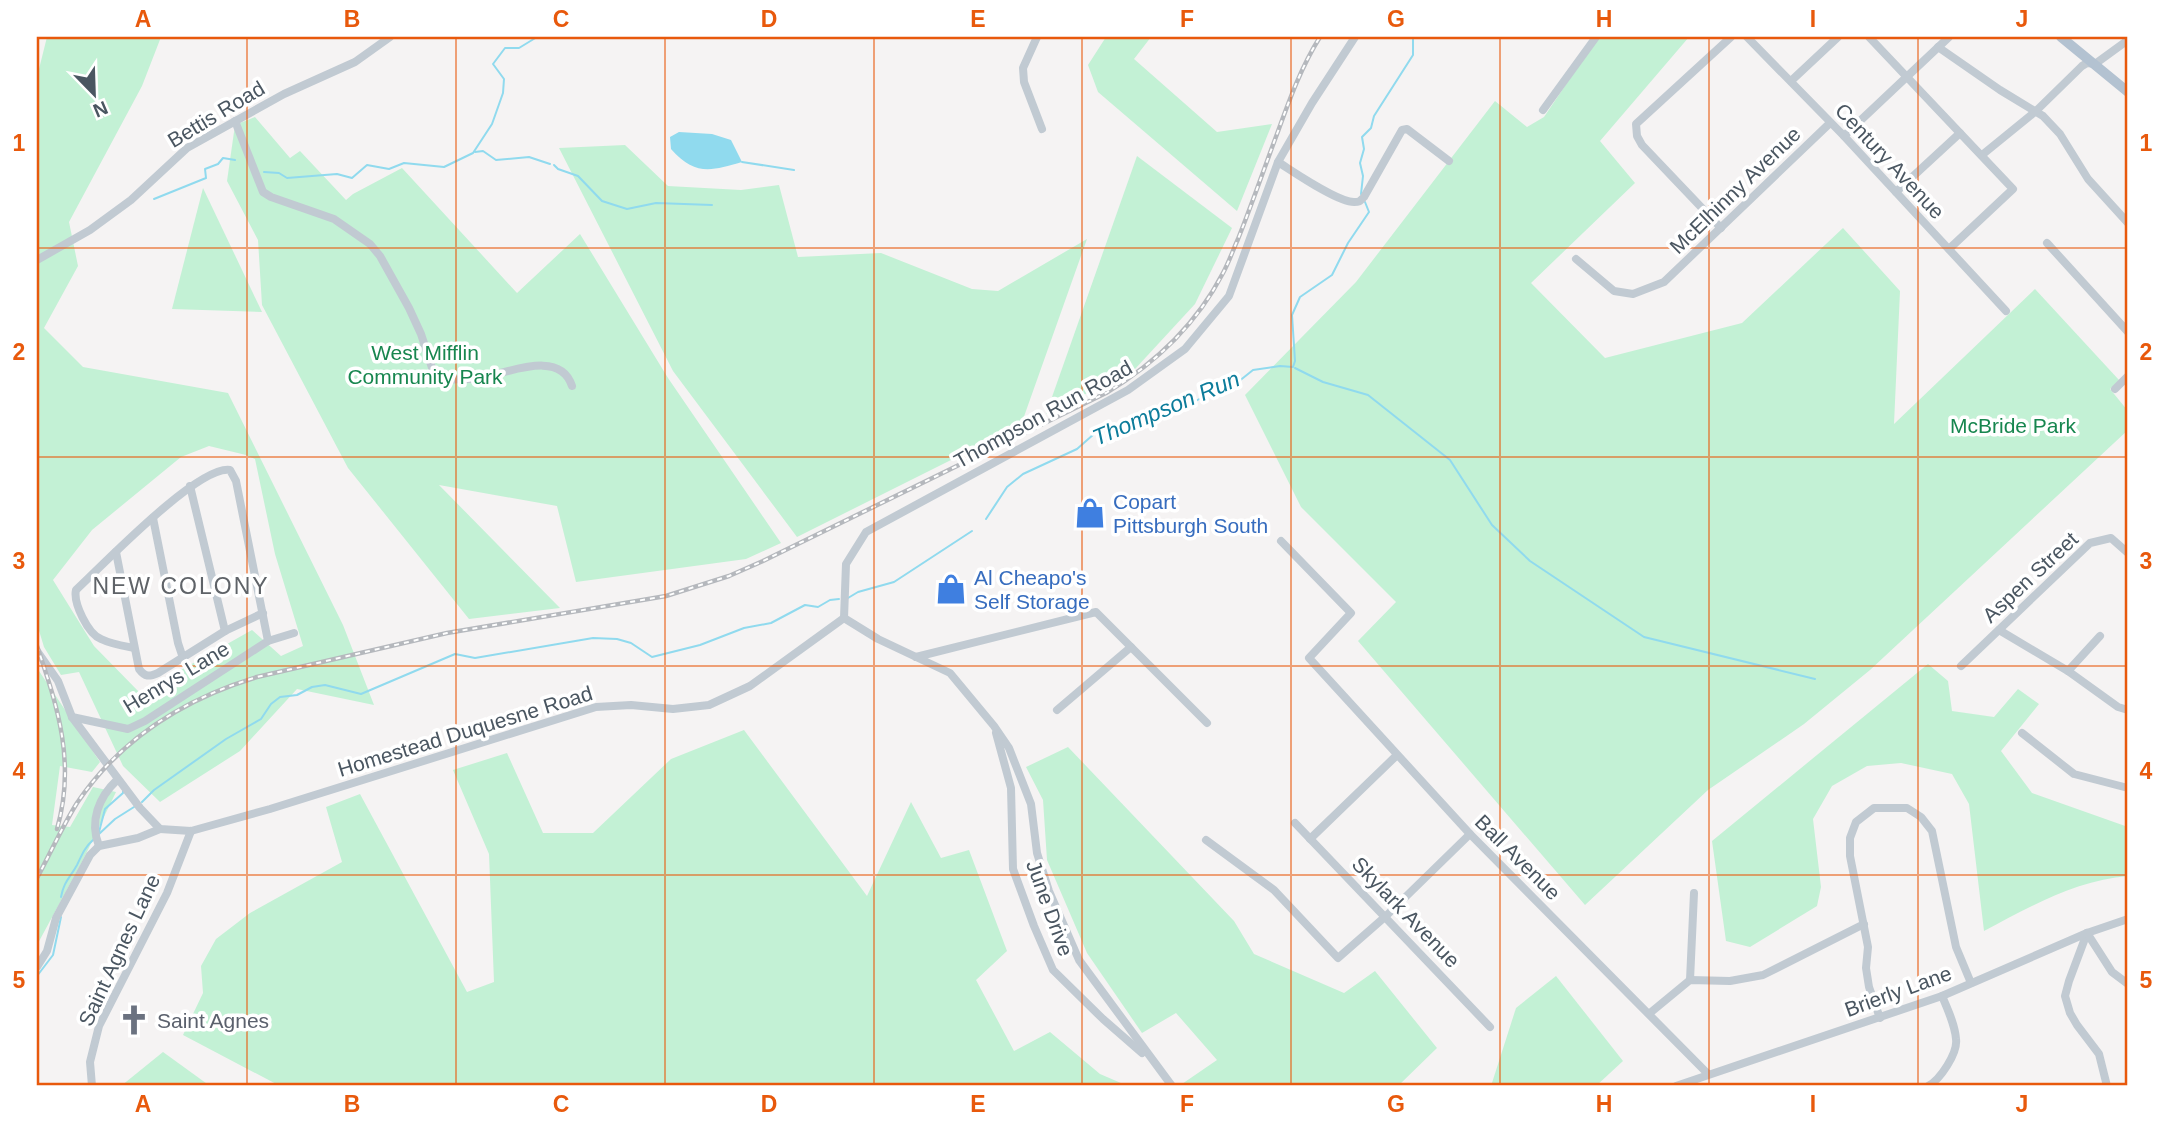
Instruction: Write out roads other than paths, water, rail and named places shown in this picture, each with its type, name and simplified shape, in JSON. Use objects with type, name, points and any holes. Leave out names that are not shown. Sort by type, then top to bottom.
[{"type":"main road","points":[[2061,37],[2128,92]]},
{"type":"street","name":"Bettis Road","points":[[37,260],[90,230],[131,200],[187,148],[297,88],[355,62],[390,37]]},
{"type":"street","points":[[1037,37],[1023,68],[1024,82],[1042,128]]},
{"type":"street","name":"Thompson Run Road","points":[[844,618],[846,564],[866,532],[1128,390],[1185,349],[1229,296],[1278,162],[1311,103],[1355,37]]},
{"type":"street","points":[[1543,110],[1596,37]]},
{"type":"street","points":[[1721,229],[1642,145],[1637,136],[1636,124],[1731,37]]},
{"type":"street","name":"Century Avenue","points":[[1747,37],[1844,136],[2006,311]]},
{"type":"street","points":[[1791,81],[1838,37]]},
{"type":"street","points":[[1869,37],[2013,189],[1949,249]]},
{"type":"street","points":[[1844,136],[1949,37]]},
{"type":"street","points":[[1982,155],[2036,111],[2082,66],[2087,63],[2095,64],[2128,40]]},
{"type":"street","points":[[1937,47],[2036,111],[2060,134],[2088,179],[2128,223]]},
{"type":"street","points":[[235,121],[263,192],[334,219],[370,244],[380,256],[421,334],[436,380],[479,378],[539,365],[558,369],[569,377],[572,386]]},
{"type":"street","name":"McElhinny Avenue","points":[[1576,259],[1614,291],[1633,294],[1664,282],[1830,123]]},
{"type":"street","points":[[1278,162],[1314,186],[1352,202],[1362,199],[1402,130],[1407,129],[1449,161]]},
{"type":"street","points":[[1896,192],[1960,132]]},
{"type":"street","points":[[2047,243],[2128,332]]},
{"type":"street","points":[[2115,389],[2128,376]]},
{"type":"street","points":[[134,648],[95,636],[74,598],[76,590],[190,486],[222,469],[230,470],[236,481],[268,641]]},
{"type":"street","points":[[190,486],[225,631]]},
{"type":"street","points":[[153,518],[183,658]]},
{"type":"street","name":"Aspen Street","points":[[1961,666],[2090,542],[2111,538],[2128,553]]},
{"type":"street","name":"Ball Avenue","points":[[1280,541],[1351,613],[1309,658],[1470,834],[1708,1074]]},
{"type":"street","points":[[116,552],[134,648],[143,675],[158,673],[225,631],[262,613]]},
{"type":"street","points":[[916,657],[1096,611],[1207,723]]},
{"type":"street","points":[[844,618],[878,639],[950,673],[994,726],[1009,748],[1031,804],[1038,853],[1045,878],[1079,960],[1172,1086]]},
{"type":"street","name":"Homestead Duquesne Road","points":[[160,829],[191,831],[282,806],[596,707],[631,705],[673,709],[709,705],[750,686],[844,618]]},
{"type":"street","points":[[1999,629],[2068,671],[2118,707],[2128,710]]},
{"type":"street","name":"Henrys Lane","points":[[72,717],[128,729],[145,721],[254,648],[294,633]]},
{"type":"street","points":[[2068,671],[2101,636]]},
{"type":"street","points":[[1057,710],[1131,647]]},
{"type":"street","points":[[37,651],[58,681],[72,717],[117,780],[160,829],[138,838],[97,841]]},
{"type":"street","name":"June Drive","points":[[994,726],[1011,788],[1013,869],[1054,970],[1103,1019],[1153,1061]]},
{"type":"street","points":[[2022,733],[2074,774],[2128,788]]},
{"type":"street","points":[[1310,839],[1396,756]]},
{"type":"street","points":[[37,967],[47,951],[56,918],[97,841],[95,820],[99,804],[117,780]]},
{"type":"street","points":[[1880,1018],[1869,987],[1866,968],[1868,947],[1850,856],[1850,838],[1856,822],[1874,808],[1907,808],[1921,817],[1932,831],[1956,947],[1971,983]]},
{"type":"street","name":"Skylark Avenue","points":[[1295,823],[1490,1027]]},
{"type":"street","name":"Saint Agnes Lane","points":[[92,1086],[90,1062],[99,1026],[167,893],[191,831]]},
{"type":"street","points":[[1206,840],[1274,890],[1338,958],[1386,916],[1470,834]]},
{"type":"street","points":[[1690,980],[1694,893]]},
{"type":"street","name":"Brierly Lane","points":[[1676,1086],[1942,996],[2087,933],[2128,919]]},
{"type":"street","points":[[1650,1013],[1690,980],[1730,981],[1763,975],[1864,924]]},
{"type":"street","points":[[2087,933],[2112,972],[2126,982],[2128,994]]},
{"type":"street","points":[[2087,933],[2068,981],[2065,996],[2077,1026],[2099,1054],[2107,1086]]},
{"type":"street","points":[[1928,1086],[1937,1082],[1957,1043],[1954,1026],[1942,996]]},
{"type":"water","points":[[679,132],[712,134],[731,140],[742,162],[712,169],[688,164],[671,149],[670,137]]},
{"type":"waterway","points":[[264,172],[279,173],[287,178],[337,174],[352,178],[367,165],[389,169],[404,163],[444,167],[473,153],[492,124],[503,93],[504,79],[493,64],[505,48],[519,48],[537,37]]},
{"type":"waterway","name":"Thompson Run","points":[[1361,194],[1363,176],[1360,163],[1364,149],[1362,137],[1371,128],[1374,116],[1413,55],[1413,37]]},
{"type":"waterway","points":[[475,152],[483,151],[496,160],[529,157],[550,164]]},
{"type":"waterway","points":[[154,199],[206,178],[205,169],[218,164],[223,158],[235,160]]},
{"type":"waterway","points":[[742,162],[794,170]]},
{"type":"waterway","points":[[554,165],[578,176],[602,201],[627,209],[656,203],[712,205]]},
{"type":"waterway","name":"Thompson Run","points":[[986,519],[1007,487],[1023,474],[1077,449],[1094,434],[1162,406],[1194,402],[1217,389],[1233,386],[1253,370],[1293,367],[1295,361],[1292,315],[1300,297],[1332,275],[1348,243],[1369,212],[1365,202]]},
{"type":"waterway","points":[[1295,368],[1323,382],[1368,395],[1450,460],[1492,525],[1530,561],[1644,637],[1815,679]]},
{"type":"waterway","name":"Thompson Run","points":[[848,598],[858,592],[894,582],[972,531]]},
{"type":"waterway","name":"Thompson Run","points":[[142,802],[154,790],[226,739],[261,719],[271,704],[280,697],[297,695],[312,687],[325,685],[361,694],[455,654],[475,658],[593,638],[617,639],[631,643],[652,657],[700,645],[744,628],[771,623],[805,605],[818,607],[830,600],[839,599]]},
{"type":"waterway","points":[[99,832],[105,809],[123,791]]},
{"type":"waterway","name":"Thompson Run","points":[[99,834],[115,819],[134,807]]},
{"type":"waterway","name":"Thompson Run","points":[[61,897],[85,849],[93,840]]},
{"type":"waterway","name":"Thompson Run","points":[[37,976],[53,955],[61,917]]},
{"type":"railway","points":[[37,878],[77,803],[113,759],[156,724],[204,697],[257,677],[447,633],[666,596],[729,576],[1106,393],[1158,356],[1187,326],[1212,292],[1243,226],[1296,84],[1320,37]]},
{"type":"railway","points":[[37,646],[58,714],[65,758],[65,781],[57,829]]},
{"type":"place","name":"Copart Pittsburgh South","points":[[1090,513]]},
{"type":"place","name":"Al Cheapo's Self Storage","points":[[951,589]]},
{"type":"place","name":"Saint Agnes","points":[[134,1020]]},
{"type":"district","name":"NEW COLONY","points":[[181,586]]},
{"type":"park label","name":"West Mifflin Community Park","points":[[425,364]]},
{"type":"park label","name":"McBride Park","points":[[2013,425]]}]
